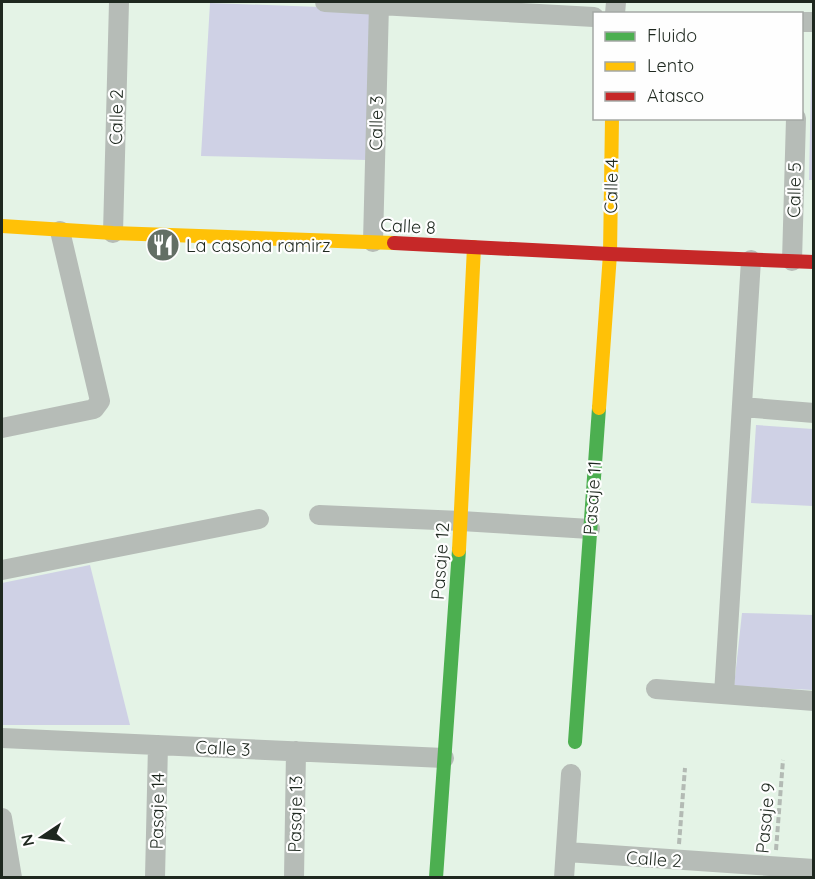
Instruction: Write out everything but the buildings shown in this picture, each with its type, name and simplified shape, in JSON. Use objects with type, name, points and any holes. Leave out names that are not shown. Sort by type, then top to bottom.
[{"type":"street","name":"Calle 2","points":[[113,233],[119,2]]},
{"type":"street","points":[[325,2],[593,17]]},
{"type":"street","name":"Calle 3","points":[[373,242],[379,4]]},
{"type":"street","name":"Calle 4","points":[[610,254],[612,120]]},
{"type":"street","name":"Calle 5","points":[[792,261],[796,120]]},
{"type":"street","name":"Calle 8","points":[[2,226],[60,231],[373,242],[813,262]]},
{"type":"street","points":[[2,428],[94,409],[100,401],[60,231]]},
{"type":"street","name":"Pasaje 12","points":[[436,878],[461,521],[474,248]]},
{"type":"street","name":"Pasaje 11","points":[[575,742],[610,254]]},
{"type":"street","points":[[724,694],[751,260]]},
{"type":"street","points":[[742,407],[813,413]]},
{"type":"street","points":[[319,515],[590,529]]},
{"type":"street","points":[[2,570],[259,519]]},
{"type":"street","points":[[656,689],[813,701]]},
{"type":"street","name":"Calle 3","points":[[2,738],[444,758]]},
{"type":"street","name":"Pasaje 14","points":[[155,878],[158,745]]},
{"type":"street","name":"Pasaje 13","points":[[294,878],[297,751]]},
{"type":"street","points":[[564,878],[571,774]]},
{"type":"street","points":[[2,818],[12,878]]},
{"type":"street","name":"Calle 2","points":[[567,852],[813,869]]},
{"type":"path","name":"Pasaje 9","points":[[775,867],[783,760]]},
{"type":"path","points":[[678,861],[685,768]]},
{"type":"shaded area","points":[[210,3],[373,9],[367,160],[201,156]]},
{"type":"shaded area","points":[[812,34],[814,34],[813,180],[809,180]]},
{"type":"shaded area","points":[[756,425],[813,429],[813,506],[751,503]]},
{"type":"shaded area","points":[[90,565],[130,725],[2,725],[2,583]]},
{"type":"shaded area","points":[[742,613],[813,615],[813,690],[734,686]]},
{"type":"traffic: fast","points":[[575,742],[599,408]]},
{"type":"traffic: fast","points":[[436,878],[459,550]]},
{"type":"traffic: slow","points":[[599,408],[610,254],[612,120]]},
{"type":"traffic: slow","points":[[2,226],[113,233],[394,243]]},
{"type":"traffic: slow","points":[[459,550],[474,247]]},
{"type":"traffic: jam","points":[[394,243],[814,262]]},
{"type":"place","name":"La casona ramirz","points":[[163,245]]}]
